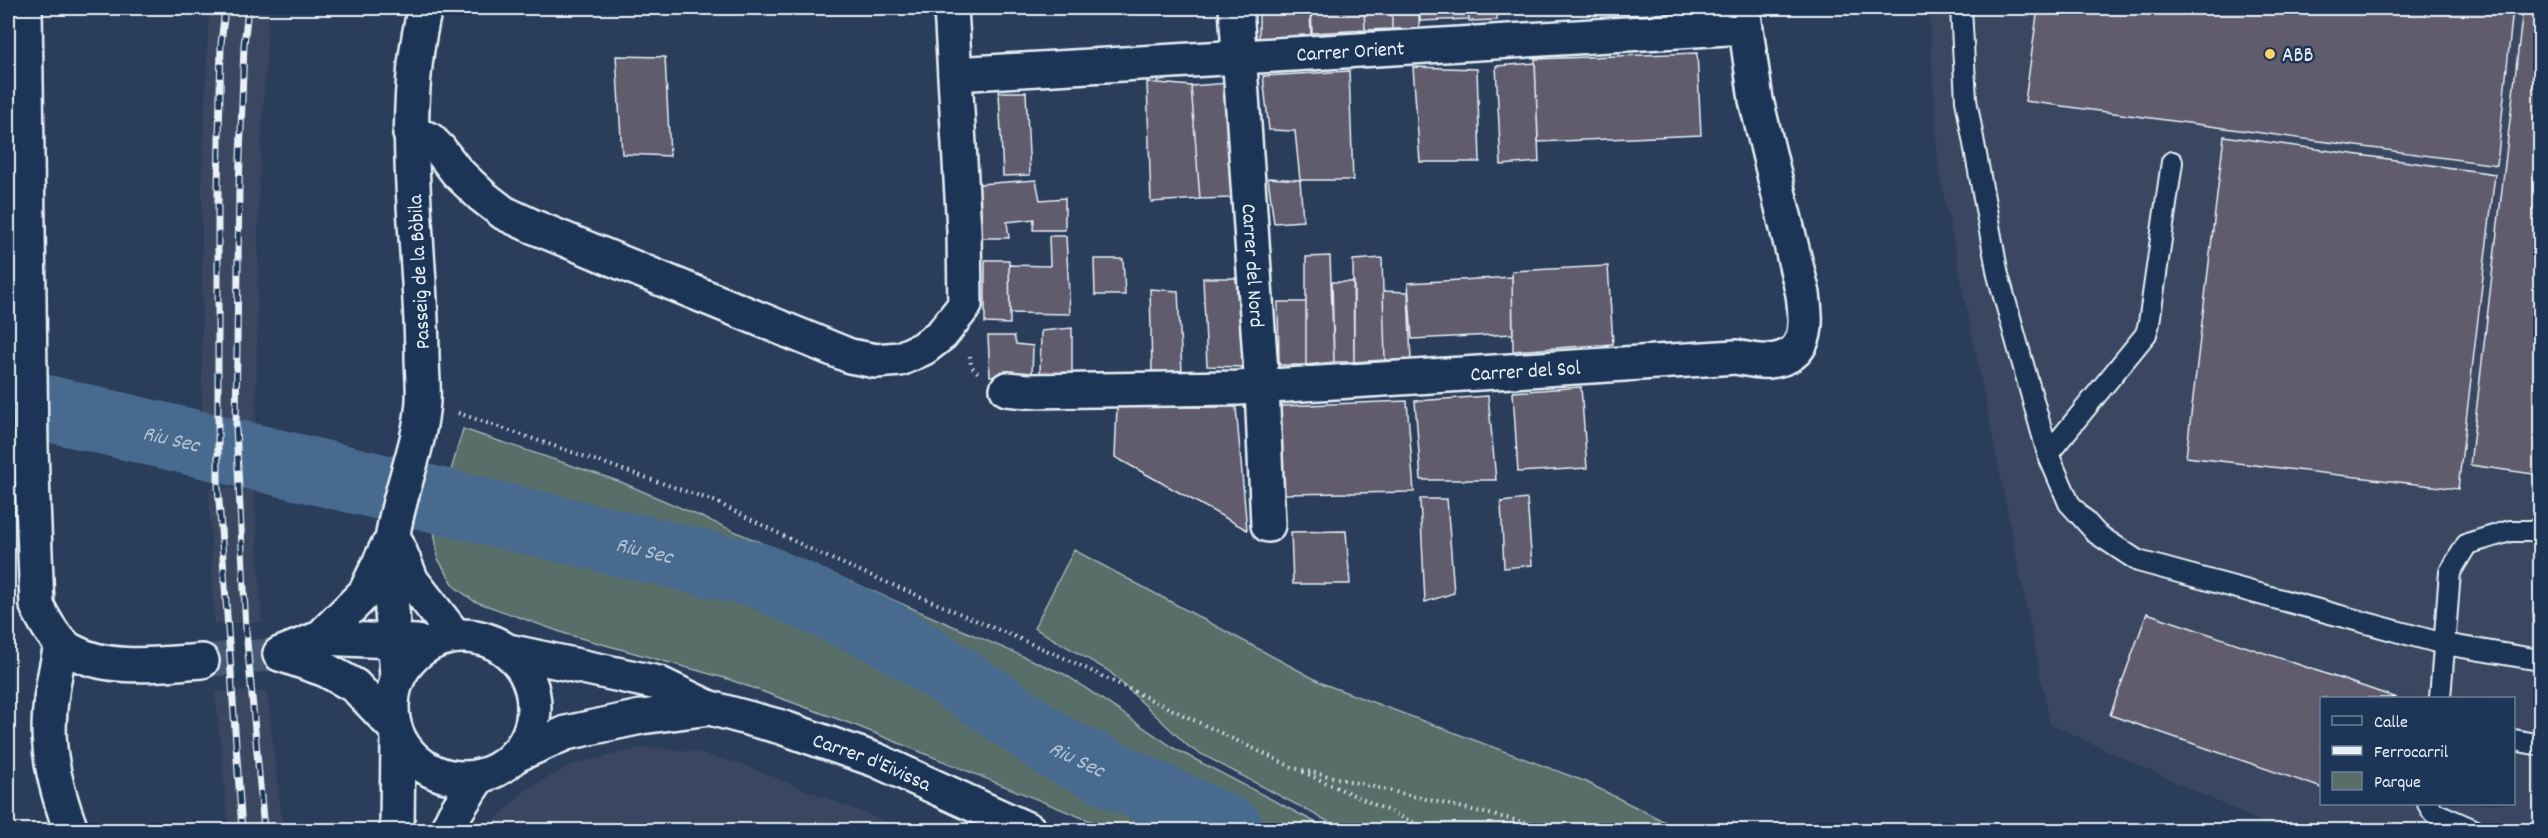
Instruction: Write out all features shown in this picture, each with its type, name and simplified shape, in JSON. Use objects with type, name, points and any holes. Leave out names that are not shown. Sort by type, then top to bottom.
[{"type":"street","points":[[25,8],[31,448],[21,570],[44,621],[68,649],[94,660],[132,664],[202,661]]},
{"type":"street","name":"Passeig de la Bòbila","points":[[397,678],[391,587],[394,529],[418,435],[423,401],[422,308],[410,134],[418,38],[426,8]]},
{"type":"street","points":[[410,134],[429,139],[457,172],[504,213],[850,356],[876,361],[900,359],[924,348],[942,334],[965,305],[964,230],[951,8]]},
{"type":"street","name":"Carrer del Nord","points":[[1236,8],[1262,387],[1268,525]]},
{"type":"street","name":"Carrer Orient","points":[[955,74],[1744,17]]},
{"type":"street","name":"Carrer del Sol","points":[[1007,388],[1027,391],[1262,387],[1736,357],[1769,361],[1794,353],[1804,338],[1806,317],[1803,294],[1756,100],[1744,17]]},
{"type":"street","points":[[394,529],[412,581],[443,640]]},
{"type":"street","name":"Passeig de la Bòbila","points":[[320,638],[365,593],[394,529]]},
{"type":"street","points":[[474,637],[492,641],[508,651],[523,669],[532,691],[534,714],[527,737],[514,756],[498,768],[479,776],[457,778],[435,772],[416,760],[355,686],[326,670],[280,654],[320,638],[396,641],[474,637]]},
{"type":"street","points":[[397,831],[396,734],[392,703],[397,678],[417,652],[443,640]]},
{"type":"street","points":[[62,643],[51,686],[48,735],[58,796],[71,831]]},
{"type":"street","name":"Carrer d'Eivissa","points":[[508,651],[658,683],[710,708],[781,727],[876,760],[1029,831]]},
{"type":"street","name":"Carrer d'Eivissa","points":[[514,756],[566,733],[641,717],[710,708]]},
{"type":"street","points":[[447,831],[454,815],[479,776]]},
{"type":"lane","points":[[1961,8],[1966,100],[1998,275],[2048,454],[2069,503],[2097,534],[2138,561],[2444,644],[2541,660]]},
{"type":"lane","points":[[2048,454],[2146,334],[2172,162]]},
{"type":"lane","points":[[2440,697],[2450,572],[2467,544],[2510,531],[2541,531]]},
{"type":"lane","points":[[2515,740],[2541,745]]},
{"type":"lane","points":[[2429,805],[2433,812],[2474,831]]},
{"type":"path","points":[[965,305],[971,366],[987,382],[1007,388]]},
{"type":"path","points":[[423,401],[714,501],[820,554],[1060,656],[1430,831]]},
{"type":"path","points":[[1294,768],[1519,821],[1577,831]]},
{"type":"shaded area","points":[[209,8],[269,8],[259,186],[256,423],[202,423],[202,179]]},
{"type":"shaded area","points":[[1929,8],[2540,8],[2540,830],[2278,830],[2050,724],[1938,165]]},
{"type":"shaded area","points":[[209,488],[254,488],[262,622],[214,624]]},
{"type":"shaded area","points":[[267,691],[283,830],[229,830],[215,692]]},
{"type":"shaded area","points":[[647,747],[695,752],[741,764],[906,830],[486,830],[525,790],[573,764]]},
{"type":"green space","points":[[8,8],[25,8],[31,448],[8,447]]},
{"type":"green space","points":[[463,429],[621,482],[1066,675],[1177,750],[1330,830],[1112,830],[857,726],[728,679],[566,634],[474,601],[455,587],[438,559],[434,530]]},
{"type":"green space","points":[[1074,550],[1324,684],[1584,781],[1681,830],[1344,830],[1190,748],[1109,671],[1034,628]]},
{"type":"building","points":[[772,8],[872,8],[772,12]]},
{"type":"building","points":[[1259,8],[1310,8],[1311,35],[1259,39]]},
{"type":"building","points":[[1311,8],[1364,8],[1365,30],[1312,33]]},
{"type":"building","points":[[1364,8],[1392,8],[1392,29],[1365,30]]},
{"type":"building","points":[[1392,8],[1419,8],[1419,29],[1392,29]]},
{"type":"building","points":[[1420,8],[1468,8],[1469,19],[1420,21]]},
{"type":"building","points":[[1468,8],[1497,8],[1497,20],[1469,21]]},
{"type":"building","name":"ABB","points":[[2038,8],[2513,8],[2497,165],[2025,101]]},
{"type":"building","points":[[2523,8],[2540,8],[2540,475],[2470,465]]},
{"type":"building","points":[[1697,53],[1701,135],[1538,142],[1535,59]]},
{"type":"building","points":[[616,56],[665,57],[670,156],[622,154]]},
{"type":"building","points":[[1535,63],[1539,162],[1501,165],[1496,66]]},
{"type":"building","points":[[1413,67],[1477,69],[1480,162],[1420,162]]},
{"type":"building","points":[[1349,71],[1353,180],[1300,180],[1295,131],[1269,130],[1263,76]]},
{"type":"building","points":[[1147,82],[1191,86],[1200,199],[1151,202]]},
{"type":"building","points":[[1228,83],[1231,198],[1200,199],[1191,86]]},
{"type":"building","points":[[999,92],[1026,92],[1030,175],[1003,176]]},
{"type":"building","points":[[2224,136],[2495,174],[2458,489],[2186,457]]},
{"type":"building","points":[[1268,178],[1300,180],[1303,221],[1274,223]]},
{"type":"building","points":[[1036,180],[1040,200],[1065,198],[1065,230],[1033,230],[1034,219],[1007,222],[1009,238],[981,238],[979,184]]},
{"type":"building","points":[[1049,236],[1066,236],[1070,314],[1010,313],[1009,265],[1050,266]]},
{"type":"building","points":[[1330,256],[1334,362],[1306,365],[1306,257]]},
{"type":"building","points":[[1382,258],[1385,360],[1354,362],[1353,260]]},
{"type":"building","points":[[1094,259],[1123,259],[1125,295],[1095,295]]},
{"type":"building","points":[[985,260],[1009,260],[1010,324],[985,323]]},
{"type":"building","points":[[1608,266],[1613,344],[1513,351],[1512,271]]},
{"type":"building","points":[[1512,277],[1513,334],[1412,339],[1408,283]]},
{"type":"building","points":[[1203,278],[1236,278],[1243,367],[1207,366]]},
{"type":"building","points":[[1332,282],[1354,282],[1354,362],[1334,362]]},
{"type":"building","points":[[1150,289],[1178,291],[1182,373],[1152,371]]},
{"type":"building","points":[[1383,291],[1408,292],[1411,361],[1385,360]]},
{"type":"building","points":[[1278,302],[1306,302],[1306,365],[1279,365]]},
{"type":"building","points":[[1072,328],[1072,376],[1040,376],[1041,331]]},
{"type":"building","points":[[988,336],[1014,336],[1016,344],[1033,346],[1032,376],[990,376]]},
{"type":"building","points":[[1581,387],[1587,468],[1518,472],[1513,392]]},
{"type":"building","points":[[1488,396],[1496,480],[1421,480],[1415,401]]},
{"type":"building","points":[[1407,401],[1414,492],[1284,494],[1281,406]]},
{"type":"building","points":[[1117,407],[1236,407],[1247,530],[1115,457]]},
{"type":"building","points":[[1420,499],[1447,499],[1454,593],[1425,602]]},
{"type":"building","points":[[1527,499],[1532,565],[1504,568],[1501,502]]},
{"type":"building","points":[[1346,531],[1350,584],[1293,584],[1291,532]]},
{"type":"building","points":[[2147,613],[2394,697],[2320,697],[2320,787],[2110,715]]},
{"type":"waterway","name":"Riu Sec","points":[[8,399],[760,576],[890,635],[997,705],[1057,748],[1231,830]]},
{"type":"tunnel","points":[[202,661],[280,654]]},
{"type":"railway","points":[[225,8],[221,44],[218,188],[218,486],[242,830]]},
{"type":"railway","points":[[248,8],[244,45],[239,187],[236,427],[246,630],[264,830]]},
{"type":"place","name":"ABB","points":[[2270,54]]}]
